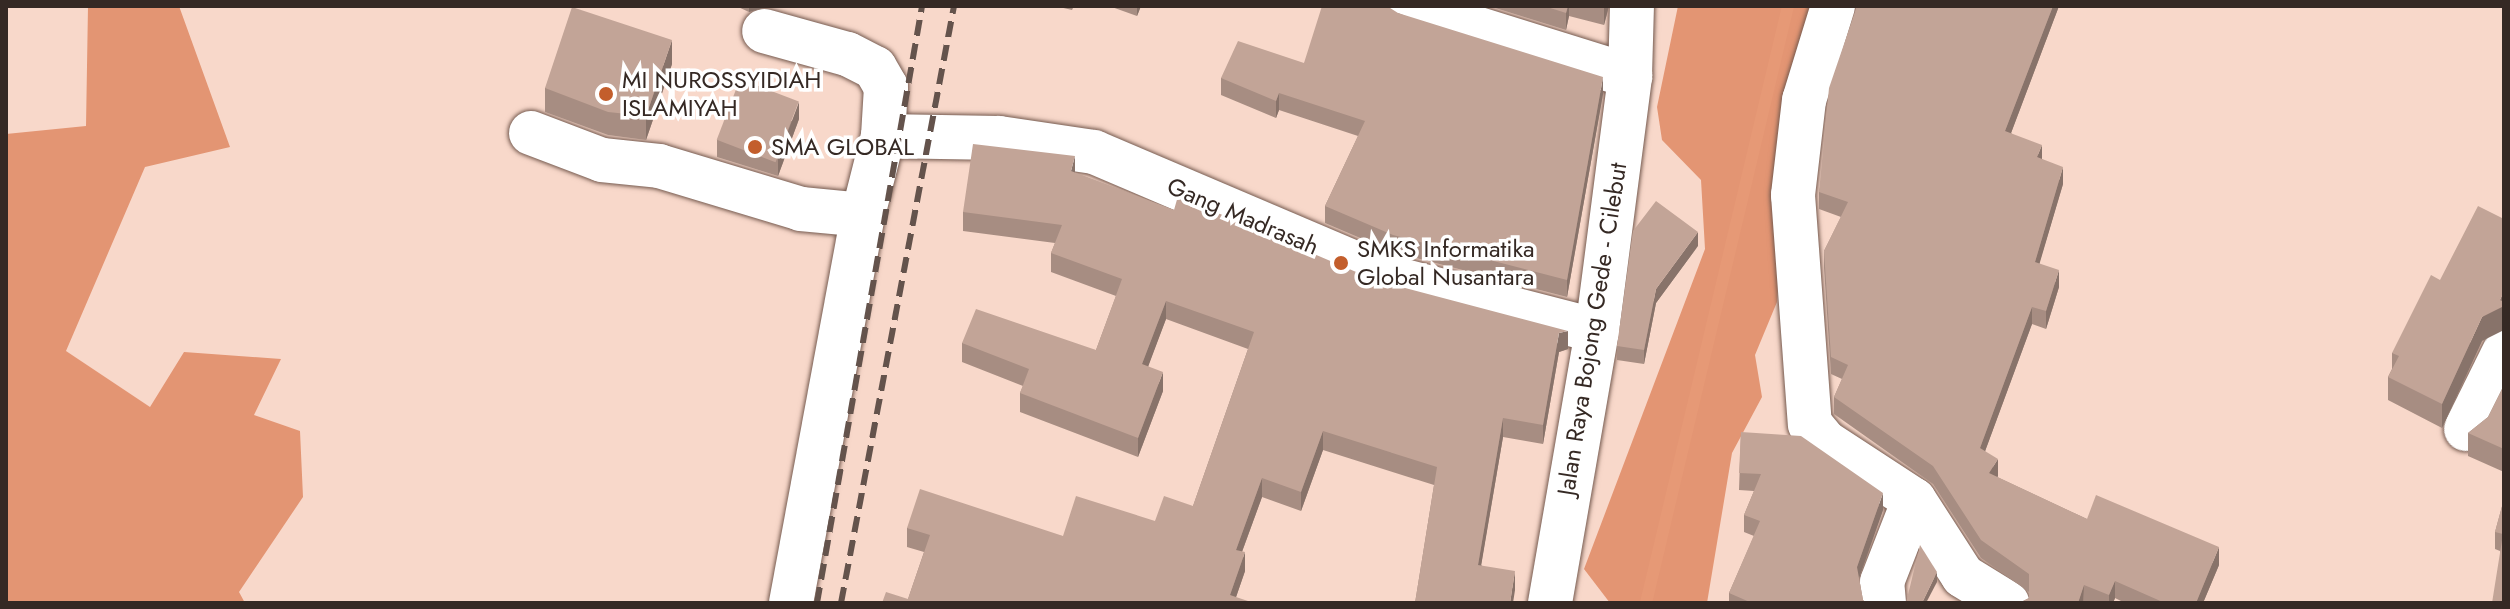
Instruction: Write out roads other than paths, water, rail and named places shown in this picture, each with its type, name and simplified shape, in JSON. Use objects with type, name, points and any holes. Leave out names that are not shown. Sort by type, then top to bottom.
[{"type":"street","points":[[1405,6],[1630,76]]},
{"type":"street","name":"Jalan Raya Bojong Gede - Cilebut","points":[[1550,603],[1597,331],[1630,76],[1632,6]]},
{"type":"street","points":[[1833,6],[1804,100],[1793,195],[1810,424],[1825,442],[1914,500],[1963,576],[2007,603]]},
{"type":"street","points":[[764,31],[875,68],[886,87],[883,136],[863,215],[791,603]]},
{"type":"street","points":[[531,133],[602,160],[659,166],[801,209],[863,215]]},
{"type":"street","name":"Gang Madrasah","points":[[883,136],[999,138],[1094,152],[1385,276],[1597,331]]},
{"type":"street","points":[[2466,429],[2504,352]]},
{"type":"street","points":[[1884,603],[1882,582],[1914,500]]},
{"type":"waterway","points":[[1646,603],[1788,6]]},
{"type":"railway","points":[[817,603],[922,6]]},
{"type":"railway","points":[[841,603],[954,6]]},
{"type":"place","name":"MI NUROSSYIDIAH ISLAMIYAH","points":[[606,94]]},
{"type":"place","name":"SMA GLOBAL","points":[[755,147]]},
{"type":"place","name":"SMKS Informatika Global Nusantara","points":[[1341,263]]}]
